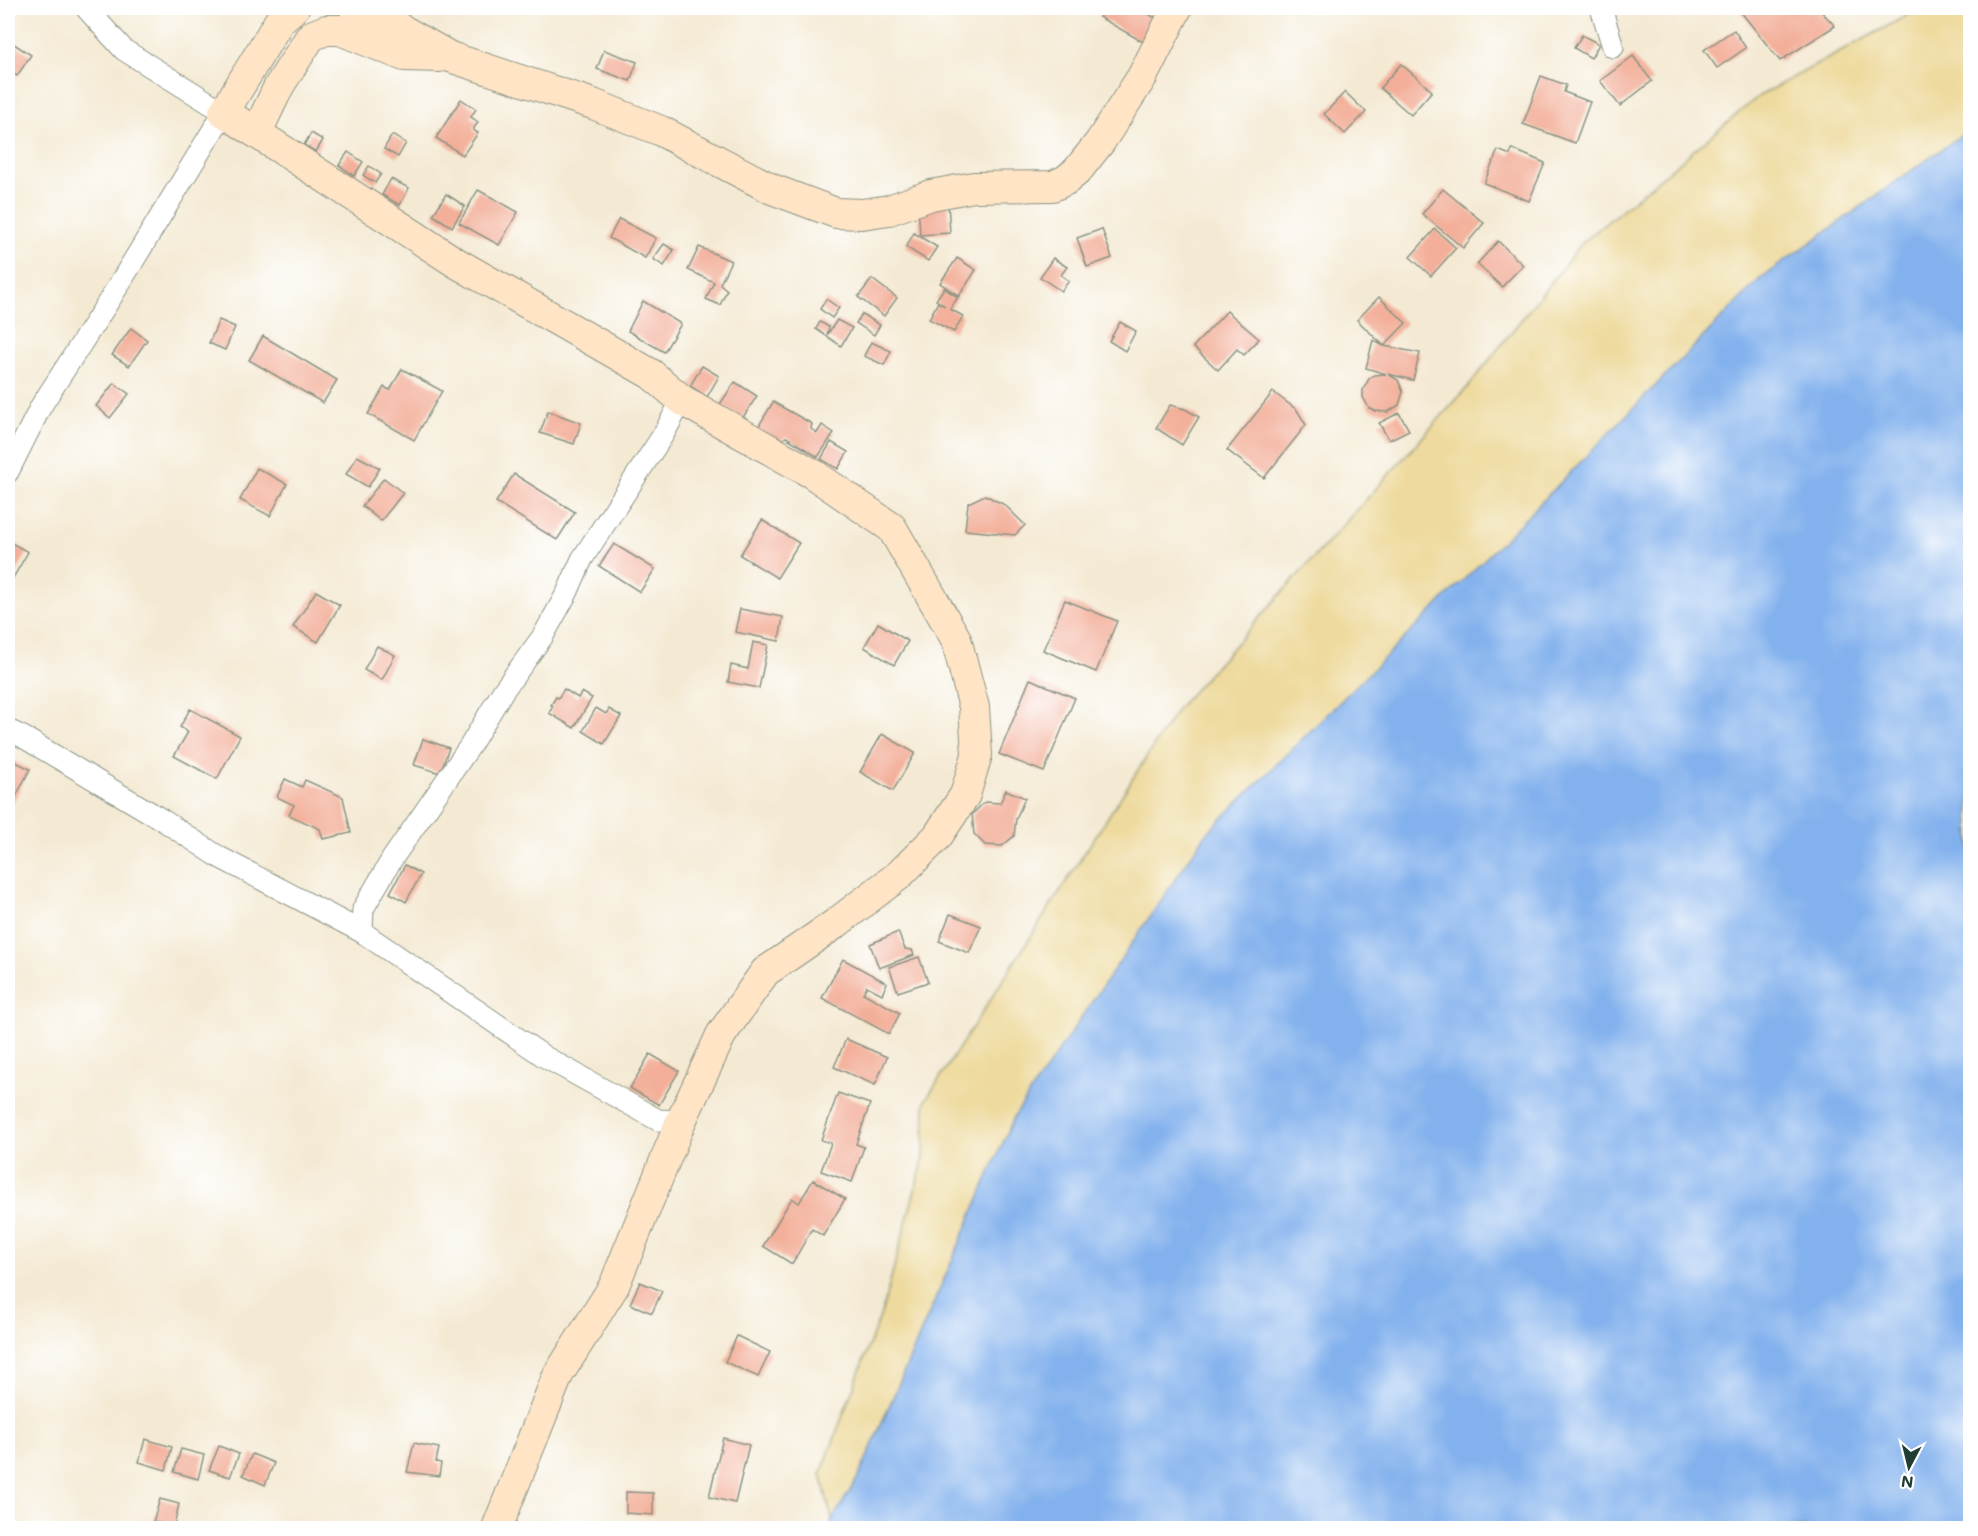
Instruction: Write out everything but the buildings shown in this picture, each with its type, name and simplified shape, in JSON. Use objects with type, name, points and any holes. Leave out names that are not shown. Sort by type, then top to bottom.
[{"type":"street","points":[[86,8],[124,50],[257,132],[455,262],[651,374],[682,400],[813,474],[892,528],[956,639],[974,707],[977,754],[965,795],[937,837],[899,875],[835,924],[765,972],[722,1035],[681,1121],[615,1286],[558,1375],[497,1528]]},
{"type":"street","points":[[8,472],[41,406],[112,296],[280,20],[296,8],[304,46]]},
{"type":"street","points":[[354,8],[369,11],[450,57],[593,104],[661,131],[772,189],[836,213],[862,214],[889,210],[931,195],[974,187],[1053,186],[1066,180],[1077,171],[1100,142],[1142,77],[1178,8]]},
{"type":"street","points":[[1601,8],[1613,47]]},
{"type":"street","points":[[257,132],[279,86],[304,46],[326,30],[340,30],[404,56],[450,57]]},
{"type":"street","points":[[362,932],[363,909],[392,859],[470,746],[503,691],[543,636],[567,593],[582,559],[663,435],[682,400]]},
{"type":"street","points":[[8,730],[151,813],[219,857],[362,932],[546,1057],[658,1120],[681,1121]]},
{"type":"sand","points":[[1921,8],[1970,8],[1970,129],[1761,278],[1514,530],[1015,1115],[859,1476],[832,1520],[821,1474],[882,1311],[924,1157],[925,1101],[1178,708],[1467,388],[1582,243],[1759,96]]},
{"type":"water","points":[[1970,129],[1970,1528],[829,1528],[859,1476],[1015,1115],[1206,834],[1514,530],[1761,278]]}]
